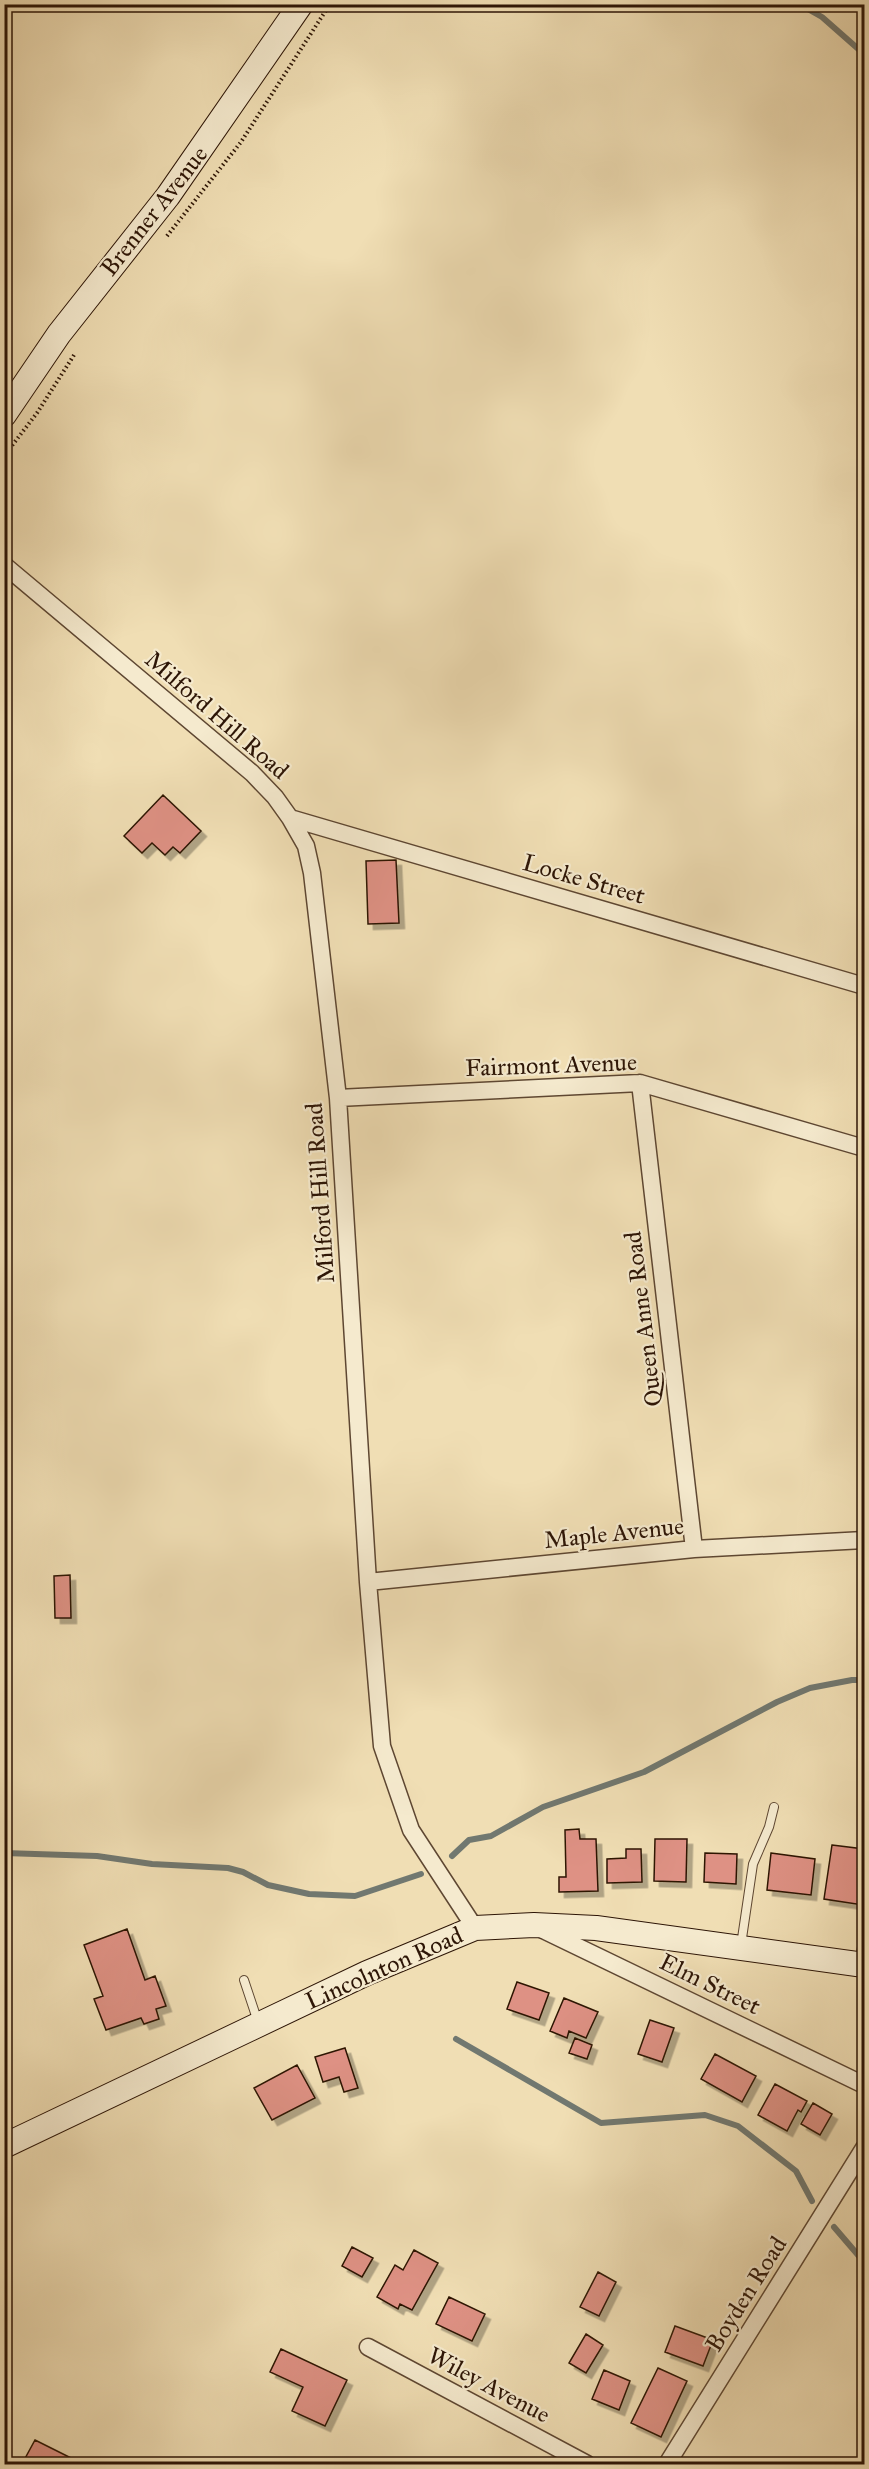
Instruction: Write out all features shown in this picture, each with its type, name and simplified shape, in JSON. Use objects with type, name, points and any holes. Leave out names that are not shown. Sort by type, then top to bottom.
[{"type":"street","name":"Brenner Avenue","points":[[4,415],[58,334],[175,186],[301,4]]},
{"type":"street","name":"Milford Hill Road","points":[[4,565],[252,773],[275,797],[306,846],[312,873],[338,1098],[368,1582],[382,1746],[411,1830],[475,1928]]},
{"type":"street","name":"Locke Street","points":[[290,818],[864,986]]},
{"type":"street","name":"Fairmont Avenue","points":[[338,1098],[640,1083],[864,1148]]},
{"type":"street","name":"Queen Anne Road","points":[[640,1083],[694,1549]]},
{"type":"street","name":"Maple Avenue","points":[[368,1582],[694,1549],[864,1540]]},
{"type":"street","name":"Lincolnton Road","points":[[4,2146],[378,1968],[475,1928],[534,1925],[596,1928],[862,1964]]},
{"type":"street","name":"Elm Street","points":[[534,1925],[864,2085]]},
{"type":"street","name":"Boyden Road","points":[[667,2464],[864,2148]]},
{"type":"street","name":"Wiley Avenue","points":[[368,2347],[587,2464]]},
{"type":"lane","points":[[741,1948],[753,1864],[769,1827],[774,1807]]},
{"type":"lane","points":[[862,1964],[864,1935]]},
{"type":"lane","points":[[244,1980],[259,2025]]},
{"type":"building","points":[[163,795],[201,831],[180,853],[173,847],[165,855],[152,843],[142,853],[124,836]]},
{"type":"building","points":[[396,860],[399,923],[368,924],[366,861]]},
{"type":"building","points":[[70,1575],[71,1618],[55,1618],[54,1576]]},
{"type":"building","points":[[579,1829],[580,1839],[596,1839],[598,1891],[559,1892],[559,1877],[566,1877],[565,1830]]},
{"type":"building","points":[[655,1839],[687,1839],[686,1882],[654,1881]]},
{"type":"building","points":[[832,1845],[864,1849],[863,1905],[824,1899]]},
{"type":"building","points":[[626,1849],[641,1849],[642,1882],[607,1883],[607,1859],[626,1858]]},
{"type":"building","points":[[705,1853],[737,1854],[736,1884],[704,1882]]},
{"type":"building","points":[[771,1853],[815,1859],[811,1895],[767,1890]]},
{"type":"building","points":[[127,1929],[145,1980],[155,1976],[166,2006],[156,2009],[159,2019],[144,2024],[141,2018],[106,2030],[94,1999],[103,1996],[84,1945]]},
{"type":"building","points":[[517,1982],[549,1993],[539,2020],[507,2009]]},
{"type":"building","points":[[564,1998],[598,2012],[586,2038],[569,2031],[567,2038],[550,2031]]},
{"type":"building","points":[[650,2020],[674,2028],[662,2062],[638,2054]]},
{"type":"building","points":[[575,2038],[592,2045],[587,2059],[569,2053]]},
{"type":"building","points":[[345,2048],[358,2088],[344,2092],[339,2077],[323,2082],[315,2057]]},
{"type":"building","points":[[715,2054],[756,2076],[742,2102],[701,2079]]},
{"type":"building","points":[[297,2065],[315,2098],[272,2120],[254,2088]]},
{"type":"building","points":[[775,2084],[807,2101],[801,2112],[798,2110],[787,2131],[758,2115]]},
{"type":"building","points":[[813,2103],[832,2114],[820,2135],[801,2124]]},
{"type":"building","points":[[352,2247],[373,2258],[362,2277],[342,2266]]},
{"type":"building","points":[[414,2250],[438,2263],[412,2310],[400,2304],[398,2309],[377,2297],[395,2265],[403,2270]]},
{"type":"building","points":[[598,2272],[616,2282],[599,2316],[580,2307]]},
{"type":"building","points":[[449,2297],[485,2314],[472,2341],[436,2324]]},
{"type":"building","points":[[675,2326],[713,2340],[703,2366],[665,2352]]},
{"type":"building","points":[[586,2334],[603,2345],[586,2373],[569,2363]]},
{"type":"building","points":[[281,2349],[347,2380],[325,2426],[292,2411],[303,2387],[270,2372]]},
{"type":"building","points":[[658,2368],[687,2381],[661,2437],[631,2423]]},
{"type":"building","points":[[604,2370],[630,2381],[619,2410],[592,2399]]},
{"type":"building","points":[[35,2440],[83,2464],[22,2464]]},
{"type":"waterway","points":[[799,4],[822,17],[864,54]]},
{"type":"waterway","points":[[452,1856],[469,1840],[491,1836],[543,1807],[644,1772],[777,1702],[810,1688],[864,1680]]},
{"type":"waterway","points":[[4,1853],[97,1856],[152,1864],[228,1868],[243,1872],[268,1885],[309,1894],[355,1896],[421,1874]]},
{"type":"waterway","points":[[456,2039],[601,2123],[705,2115],[738,2126],[796,2171],[812,2201]]},
{"type":"waterway","points":[[834,2227],[864,2262]]}]
